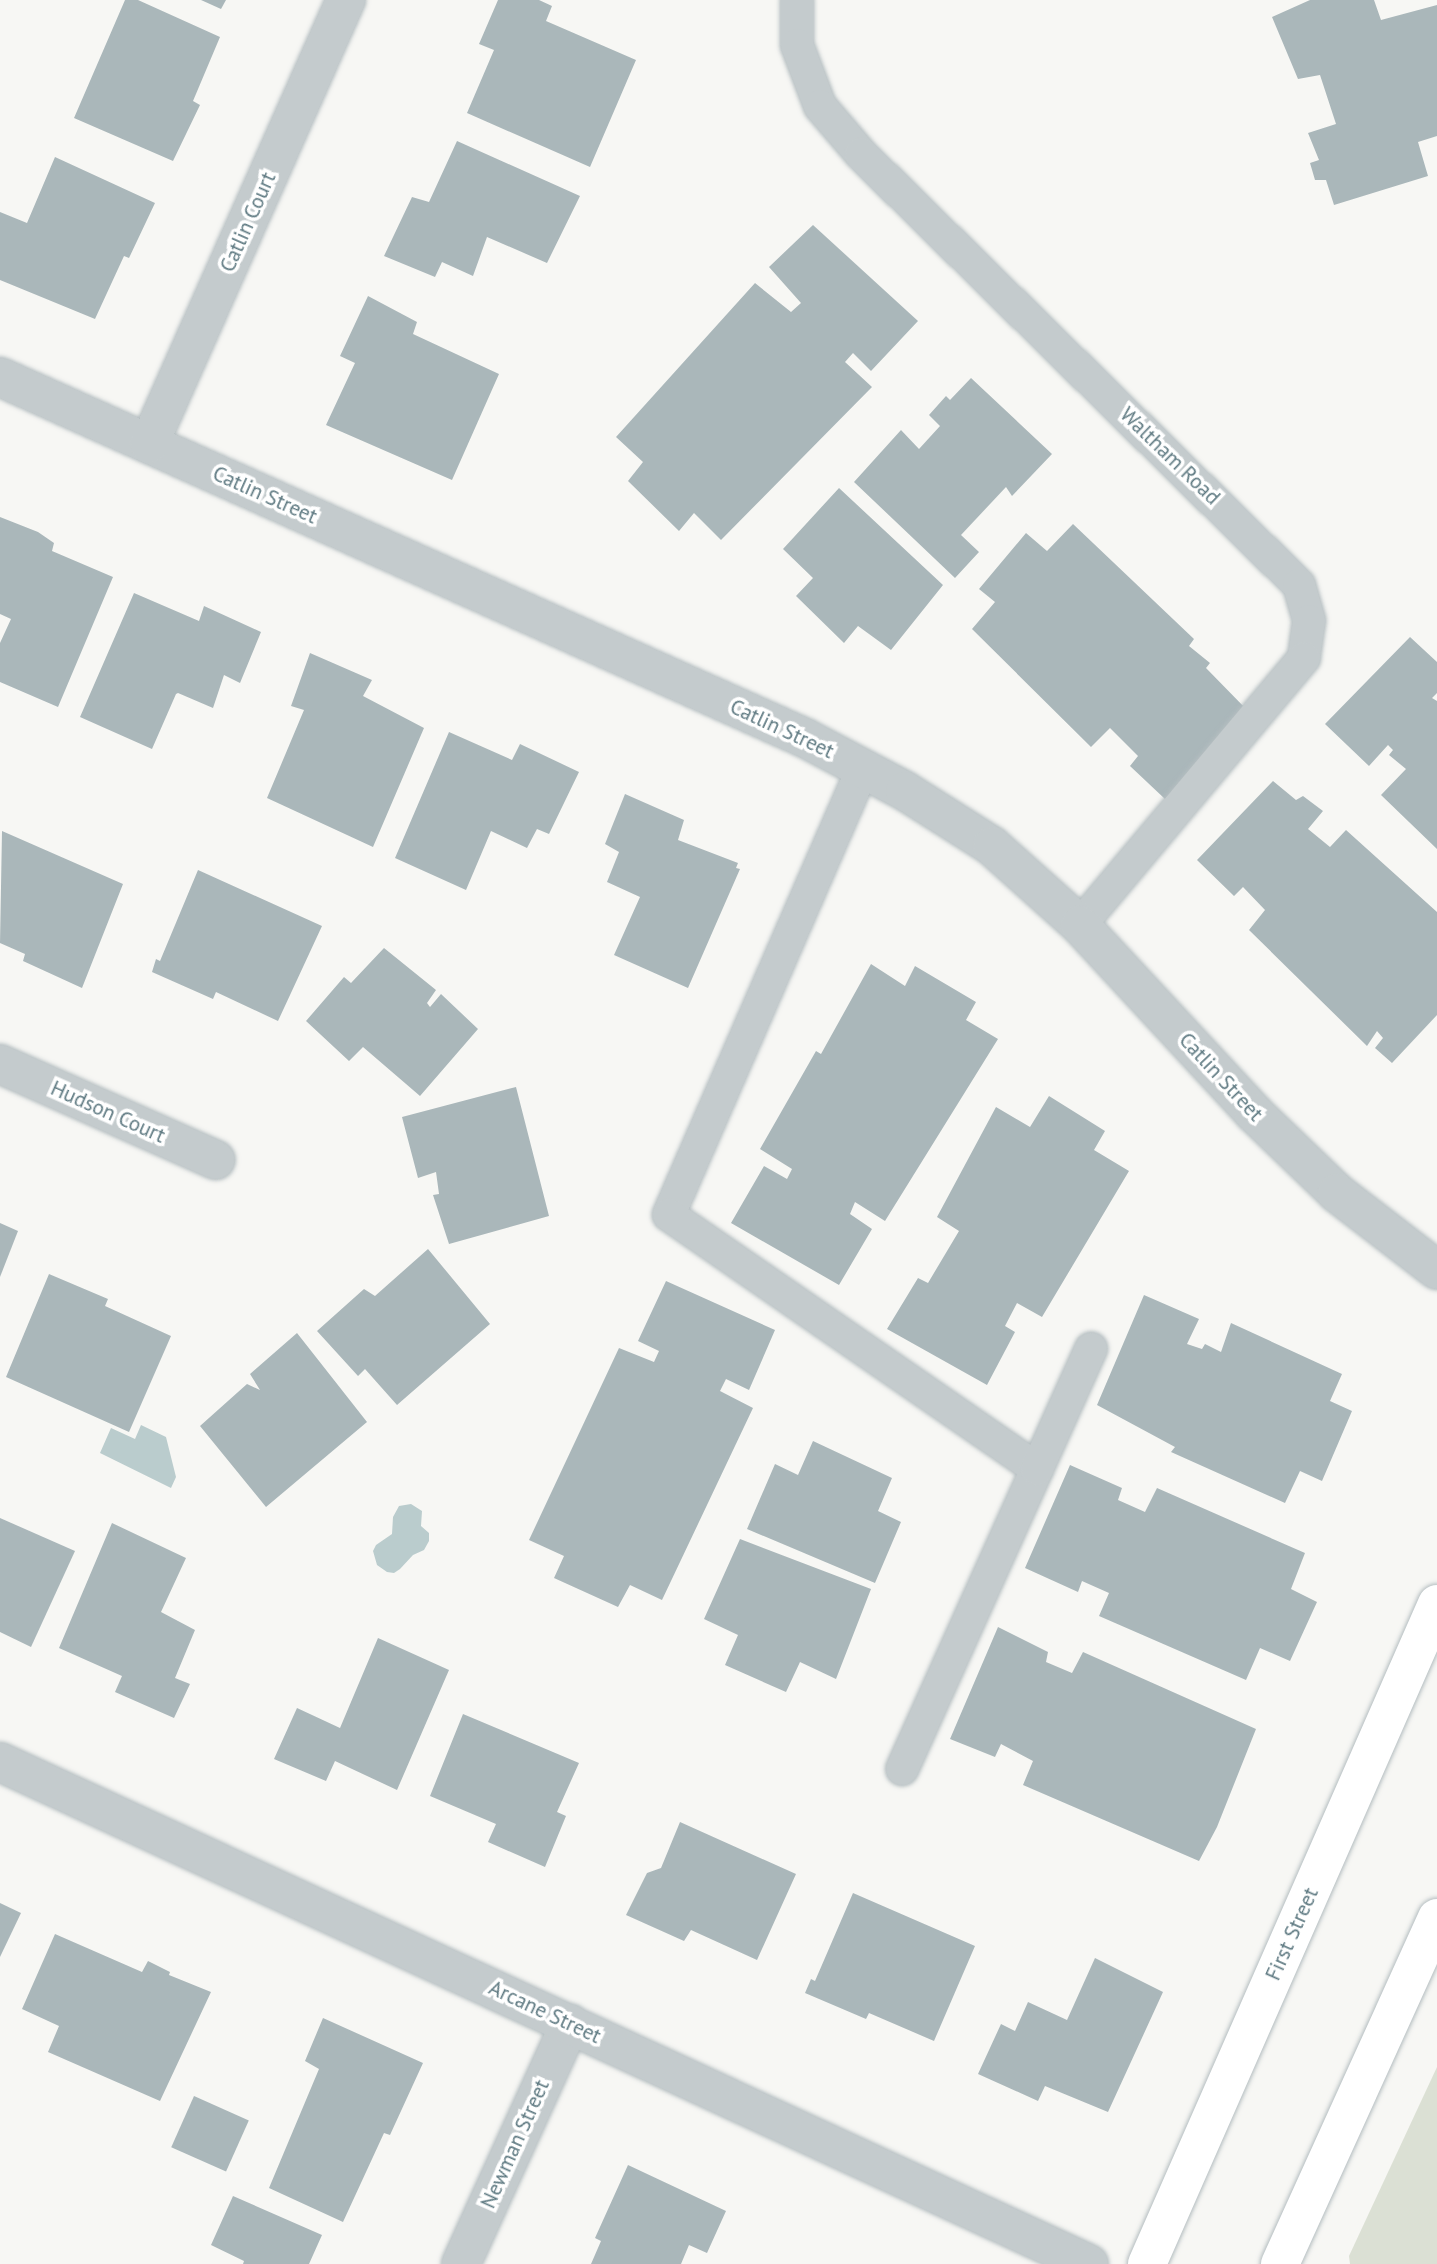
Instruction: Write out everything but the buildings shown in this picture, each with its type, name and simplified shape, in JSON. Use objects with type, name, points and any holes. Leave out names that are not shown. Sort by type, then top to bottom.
[{"type":"main road","name":"First Street","points":[[1147,2264],[1437,1604]]},
{"type":"main road","points":[[1280,2264],[1437,1918]]},
{"type":"street","name":"Catlin Court","points":[[149,444],[346,0]]},
{"type":"street","name":"Catlin Street","points":[[0,377],[805,738],[905,791],[992,846],[1080,925],[1254,1113],[1337,1193],[1437,1270]]},
{"type":"street","name":"Hudson Court","points":[[0,1064],[216,1160]]},
{"type":"street","name":"Arcane Street","points":[[0,1762],[1089,2264]]},
{"type":"street","name":"Newman Street","points":[[461,2264],[570,2024]]},
{"type":"lane","name":"Waltham Road","points":[[797,0],[797,46],[820,106],[861,154],[1299,585],[1309,621],[1304,658],[1080,925]]},
{"type":"lane","points":[[863,768],[669,1215],[1037,1469]]},
{"type":"lane","points":[[902,1769],[1091,1349]]},
{"type":"shaded area","points":[[141,1425],[166,1437],[176,1477],[171,1488],[100,1453],[111,1428],[135,1439]]},
{"type":"shaded area","points":[[411,1504],[422,1511],[421,1526],[429,1533],[429,1541],[424,1550],[413,1555],[400,1569],[394,1573],[387,1572],[377,1565],[373,1551],[376,1545],[392,1534],[393,1517],[399,1506]]},
{"type":"shaded area","points":[[1437,2067],[1437,2264],[1350,2264],[1349,2256]]}]
